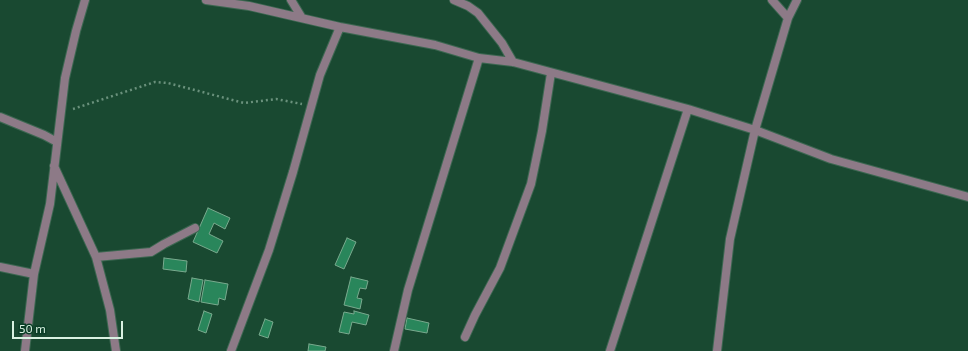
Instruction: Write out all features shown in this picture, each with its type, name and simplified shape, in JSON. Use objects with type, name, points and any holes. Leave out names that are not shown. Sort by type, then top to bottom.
[{"type":"street","points":[[25,351],[34,274],[50,204],[65,78],[74,38],[85,0]]},
{"type":"street","points":[[206,0],[249,6],[340,27],[436,45],[479,58],[513,62],[688,109],[755,130],[831,159],[968,197]]},
{"type":"street","points":[[291,0],[302,18]]},
{"type":"street","points":[[454,0],[468,3],[478,13],[502,43],[513,62]]},
{"type":"street","points":[[772,0],[788,18]]},
{"type":"street","points":[[717,351],[730,239],[755,130],[788,18],[797,0]]},
{"type":"street","points":[[231,351],[269,250],[293,172],[310,106],[320,75],[340,27]]},
{"type":"street","points":[[394,351],[408,290],[479,58]]},
{"type":"street","points":[[465,337],[500,268],[531,184],[542,131],[551,73]]},
{"type":"street","points":[[610,351],[688,109]]},
{"type":"street","points":[[0,117],[57,142]]},
{"type":"street","points":[[54,166],[96,257],[110,310],[116,351]]},
{"type":"street","points":[[96,257],[151,252],[195,228]]},
{"type":"street","points":[[0,267],[34,274]]},
{"type":"path","points":[[61,112],[155,82],[168,83],[244,103],[276,99],[310,106]]},
{"type":"building","points":[[208,208],[230,218],[225,229],[214,223],[209,234],[223,241],[217,253],[193,242]]},
{"type":"building","points":[[347,238],[356,242],[344,269],[335,265]]},
{"type":"building","points":[[164,258],[187,261],[186,272],[163,269]]},
{"type":"building","points":[[351,277],[368,281],[366,289],[360,288],[357,298],[362,299],[360,309],[344,305]]},
{"type":"building","points":[[192,278],[203,280],[199,302],[188,299]]},
{"type":"building","points":[[205,280],[228,284],[225,300],[219,298],[218,305],[201,302]]},
{"type":"building","points":[[204,311],[212,314],[206,333],[198,330]]},
{"type":"building","points":[[354,311],[369,315],[366,325],[352,322],[349,334],[339,332],[344,312],[354,314]]},
{"type":"building","points":[[407,318],[429,323],[427,333],[405,329]]},
{"type":"building","points":[[265,319],[273,322],[268,338],[259,335]]},
{"type":"building","points":[[309,344],[326,347],[325,351],[308,351]]}]
